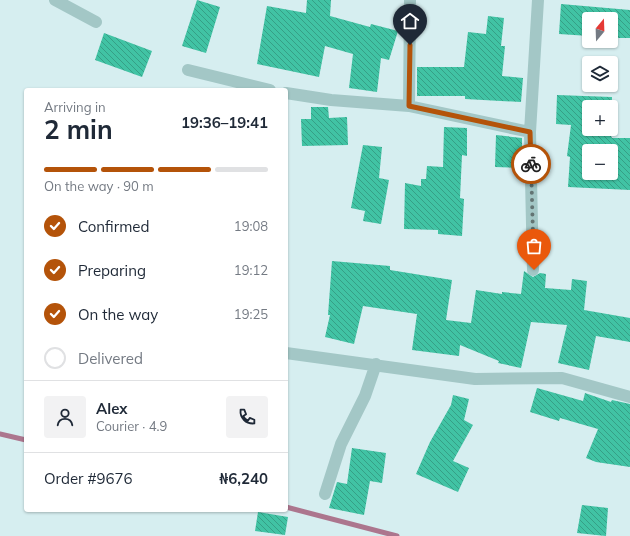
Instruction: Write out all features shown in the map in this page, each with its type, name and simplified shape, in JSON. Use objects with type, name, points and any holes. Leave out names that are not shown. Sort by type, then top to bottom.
[{"type":"street","points":[[54,0],[96,22]]},
{"type":"street","points":[[409,106],[410,0]]},
{"type":"street","points":[[534,270],[530,132],[538,0]]},
{"type":"street","points":[[188,70],[262,88]]},
{"type":"street","points":[[288,92],[331,100],[409,106],[530,132]]},
{"type":"street","points":[[288,353],[475,378],[562,378],[630,397]]},
{"type":"street","points":[[325,494],[341,444],[365,396],[376,364]]},
{"type":"building","points":[[197,0],[220,7],[206,53],[182,46]]},
{"type":"building","points":[[307,0],[331,0],[330,16],[370,27],[371,24],[398,31],[389,60],[381,58],[377,92],[349,88],[353,54],[325,46],[319,77],[257,64],[267,6],[306,13]]},
{"type":"building","points":[[561,4],[630,10],[630,38],[618,38],[618,12],[582,12],[582,36],[559,34]]},
{"type":"building","points":[[488,16],[504,18],[501,46],[505,46],[502,76],[523,78],[521,102],[465,99],[465,96],[417,96],[417,67],[464,67],[468,32],[486,34]]},
{"type":"building","points":[[104,33],[152,51],[142,77],[95,60]]},
{"type":"building","points":[[557,95],[612,97],[612,100],[582,100],[582,136],[611,136],[612,138],[630,138],[630,190],[568,187],[570,157],[567,156],[571,125],[556,124]]},
{"type":"building","points":[[311,107],[328,107],[329,118],[347,117],[348,145],[302,146],[301,119],[311,119]]},
{"type":"building","points":[[444,127],[467,128],[467,156],[462,155],[460,198],[464,199],[462,236],[438,234],[438,230],[404,229],[405,183],[421,186],[421,179],[426,179],[427,166],[443,167]]},
{"type":"building","points":[[496,135],[522,138],[522,168],[495,167]]},
{"type":"building","points":[[363,145],[382,147],[379,178],[389,180],[381,224],[363,221],[365,211],[351,208]]},
{"type":"building","points":[[332,261],[390,266],[390,270],[452,280],[446,320],[471,323],[476,290],[502,294],[502,292],[521,294],[524,271],[533,277],[540,273],[546,274],[545,288],[571,290],[572,279],[587,281],[584,310],[630,318],[630,342],[596,336],[589,370],[558,363],[567,325],[531,322],[521,368],[498,363],[499,361],[460,345],[459,356],[412,350],[417,314],[363,306],[354,344],[325,337],[330,315],[328,315]]},
{"type":"building","points":[[537,388],[583,401],[585,393],[611,402],[612,400],[630,404],[630,467],[596,462],[586,458],[598,429],[560,418],[559,421],[530,412]]},
{"type":"building","points":[[453,395],[469,399],[464,420],[473,425],[453,461],[469,468],[458,492],[416,474],[430,442],[451,405]]},
{"type":"building","points":[[352,448],[386,453],[382,483],[370,481],[364,515],[329,508],[337,482],[347,484]]},
{"type":"building","points":[[582,505],[608,508],[606,536],[577,533]]},
{"type":"building","points":[[258,512],[288,517],[285,535],[255,531]]},
{"type":"waterway","points":[[0,434],[24,440]]},
{"type":"waterway","points":[[288,508],[397,536]]},
{"type":"way so far","points":[[531,164],[534,270]]},
{"type":"route","points":[[410,45],[409,106],[530,132],[531,164]]}]
